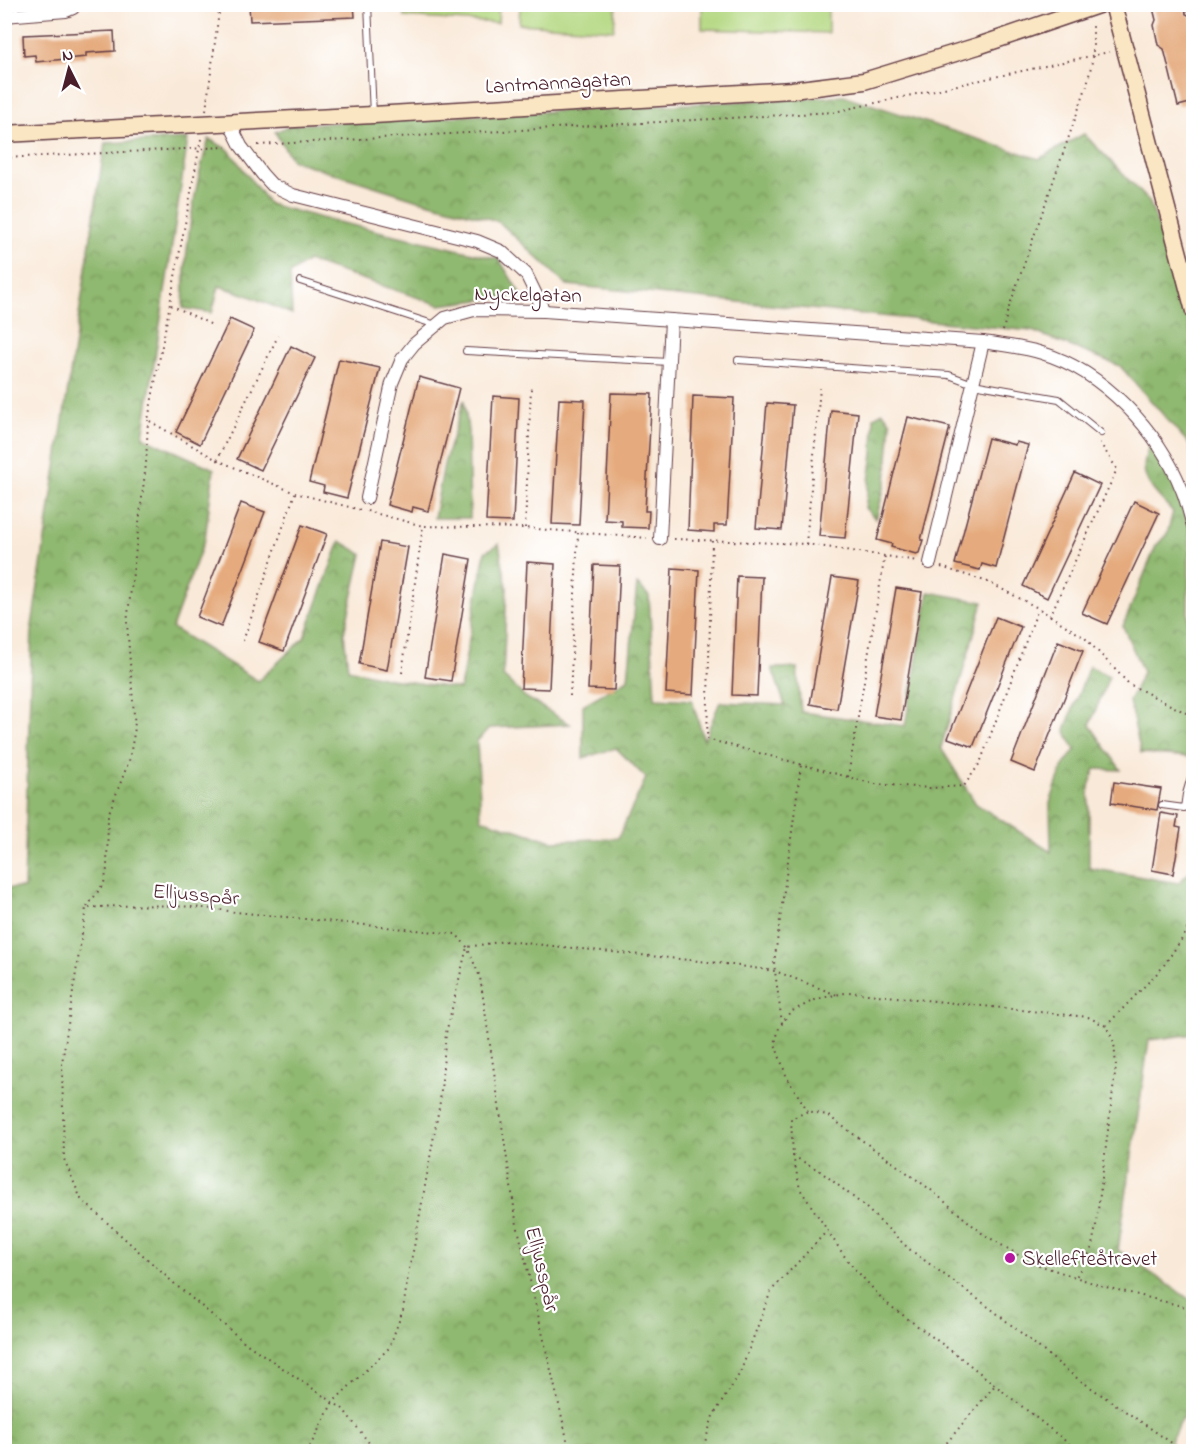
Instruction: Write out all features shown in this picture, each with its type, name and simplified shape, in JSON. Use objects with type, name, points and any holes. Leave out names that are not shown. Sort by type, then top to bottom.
[{"type":"street","points":[[4,16],[66,11],[73,8],[74,4]]},
{"type":"street","points":[[1113,4],[1194,310]]},
{"type":"street","name":"Lantmannagatan","points":[[4,134],[792,90],[864,81],[1095,7]]},
{"type":"street","points":[[229,122],[241,146],[272,185],[293,195],[477,242],[501,251],[526,274],[544,311]]},
{"type":"street","name":"Nyckelgatan","points":[[367,498],[392,383],[402,359],[414,344],[445,318],[474,310],[544,311],[983,342],[1043,353],[1080,370],[1107,389],[1140,418],[1162,450],[1182,489],[1194,529]]},
{"type":"street","points":[[660,539],[671,320]]},
{"type":"street","points":[[930,563],[983,342]]},
{"type":"lane","points":[[368,4],[373,115]]},
{"type":"lane","points":[[300,280],[437,325]]},
{"type":"lane","points":[[466,351],[669,362]]},
{"type":"lane","points":[[738,360],[949,375],[973,384],[1059,399],[1101,433]]},
{"type":"lane","points":[[1162,805],[1184,808],[1194,767]]},
{"type":"path","points":[[220,4],[200,148],[148,420],[146,464],[127,623],[135,728],[129,761],[108,815],[107,869],[104,883],[86,908],[62,1063],[64,1159],[81,1198],[177,1286],[247,1344],[343,1409],[376,1452]]},
{"type":"path","points":[[1001,345],[1007,313],[1088,85],[1093,57],[1095,7]]},
{"type":"path","points":[[4,158],[834,112],[1093,57],[1124,47]]},
{"type":"path","points":[[171,305],[212,326]]},
{"type":"path","points":[[217,460],[278,336]]},
{"type":"path","points":[[525,528],[531,388]]},
{"type":"path","points":[[806,544],[820,388]]},
{"type":"path","points":[[148,420],[217,460],[295,493],[423,526],[525,528],[660,539],[806,544],[930,563],[988,582],[1038,608],[1085,638],[1129,684],[1194,717]]},
{"type":"path","points":[[1050,616],[1117,468],[1100,443],[1101,433]]},
{"type":"path","points":[[243,641],[295,493]]},
{"type":"path","points":[[402,673],[423,526]]},
{"type":"path","points":[[570,696],[578,533]]},
{"type":"path","points":[[712,541],[707,739],[874,784],[930,788],[964,786],[980,763],[1038,608]]},
{"type":"path","points":[[848,777],[885,555]]},
{"type":"path","points":[[782,1023],[774,964],[801,765]]},
{"type":"path","name":"Elljusspår","points":[[86,908],[135,904],[199,906],[235,912],[456,934],[467,947],[480,976],[516,1220],[570,1452]]},
{"type":"path","points":[[1106,1026],[1162,968],[1186,933],[1194,905]]},
{"type":"path","points":[[307,1452],[333,1402],[389,1348],[403,1310],[440,1102],[446,1033],[467,947],[505,941],[717,963],[775,971],[837,995]]},
{"type":"path","points":[[808,1111],[788,1078],[775,1044],[778,1028],[790,1012],[817,999],[849,992],[1088,1017],[1106,1026],[1114,1042],[1116,1066],[1096,1226],[1091,1250],[1076,1277]]},
{"type":"path","points":[[1079,1452],[885,1302],[847,1260],[800,1189],[793,1156],[791,1119],[808,1111],[827,1115],[931,1190],[983,1234],[1030,1262],[1194,1309]]},
{"type":"path","points":[[793,1156],[820,1171],[863,1205],[909,1249],[994,1311],[1074,1376],[1185,1452]]},
{"type":"path","points":[[702,1452],[714,1416],[740,1373],[771,1291],[828,1231]]},
{"type":"path","points":[[939,1452],[995,1385]]},
{"type":"green space","points":[[405,5],[499,5],[498,23],[404,17]]},
{"type":"green space","points":[[520,5],[616,5],[614,30],[519,24]]},
{"type":"green space","points":[[702,5],[828,5],[828,33],[702,29]]},
{"type":"green space","points":[[845,96],[1039,159],[1084,134],[1149,201],[1181,288],[1193,343],[1193,460],[1189,444],[1120,366],[1032,331],[567,285],[498,221],[415,199],[292,160],[275,132],[291,125]]},
{"type":"green space","points":[[188,139],[143,437],[214,469],[205,538],[172,628],[258,681],[304,638],[340,541],[362,554],[344,633],[348,669],[390,679],[460,689],[485,552],[499,544],[507,588],[503,676],[525,697],[570,724],[490,728],[477,741],[481,819],[552,841],[618,838],[646,778],[616,748],[583,758],[583,705],[628,679],[637,584],[649,596],[655,698],[692,700],[704,740],[720,702],[785,705],[772,668],[797,668],[801,712],[905,726],[929,592],[983,602],[941,748],[976,804],[1051,852],[1050,803],[1063,766],[1075,750],[1065,730],[1089,666],[1109,676],[1090,725],[1121,770],[1095,769],[1089,786],[1089,868],[1178,883],[1193,869],[1193,1034],[1149,1040],[1118,1250],[1193,1302],[1193,1398],[1165,1451],[5,1452],[5,888],[24,888],[32,626],[105,143]]},
{"type":"green space","points":[[209,139],[229,150],[269,204],[499,259],[521,295],[440,305],[308,261],[290,274],[292,314],[219,286],[212,313],[183,308],[190,222]]},
{"type":"green space","points":[[464,400],[468,430],[470,518],[434,518],[444,464]]},
{"type":"green space","points":[[883,412],[891,423],[886,481],[876,519],[865,508],[873,454],[874,417]]},
{"type":"green space","points":[[1151,442],[1171,474],[1190,528],[1188,611],[1190,757],[1141,753],[1129,701],[1143,672],[1123,626],[1156,546],[1167,534],[1173,512],[1147,481],[1144,464]]},
{"type":"building","points":[[249,4],[354,4],[355,17],[250,21]]},
{"type":"building","points":[[1152,4],[1184,4],[1186,14],[1191,16],[1194,102],[1178,106],[1164,49],[1158,45]]},
{"type":"building","points":[[114,31],[115,51],[86,53],[86,57],[36,62],[35,55],[24,56],[23,35]]},
{"type":"building","points":[[230,319],[254,330],[200,444],[176,432]]},
{"type":"building","points":[[291,346],[315,358],[261,470],[237,459]]},
{"type":"building","points":[[339,359],[380,368],[347,498],[323,492],[324,486],[309,482]]},
{"type":"building","points":[[419,377],[459,388],[428,511],[413,507],[412,512],[387,505]]},
{"type":"building","points":[[611,393],[652,394],[645,511],[649,511],[648,528],[622,527],[622,521],[605,520]]},
{"type":"building","points":[[493,396],[519,398],[513,522],[486,521]]},
{"type":"building","points":[[693,396],[734,398],[727,525],[714,525],[714,532],[688,530]]},
{"type":"building","points":[[559,399],[585,400],[579,525],[552,524]]},
{"type":"building","points":[[767,403],[793,405],[782,530],[756,528]]},
{"type":"building","points":[[831,410],[858,413],[845,538],[819,536]]},
{"type":"building","points":[[908,417],[950,427],[921,540],[923,540],[919,553],[916,554],[891,547],[892,544],[877,540]]},
{"type":"building","points":[[988,438],[1015,445],[1016,442],[1028,445],[996,568],[982,564],[980,570],[955,564]]},
{"type":"building","points":[[1075,473],[1100,485],[1047,598],[1023,586]]},
{"type":"building","points":[[1134,501],[1159,513],[1107,624],[1082,613]]},
{"type":"building","points":[[241,503],[265,512],[221,627],[197,617]]},
{"type":"building","points":[[302,525],[327,534],[284,651],[259,642]]},
{"type":"building","points":[[380,542],[408,547],[387,670],[359,664]]},
{"type":"building","points":[[445,554],[471,559],[451,681],[425,677]]},
{"type":"building","points":[[527,562],[555,564],[549,689],[521,688]]},
{"type":"building","points":[[594,565],[620,566],[614,690],[588,689]]},
{"type":"building","points":[[672,568],[699,570],[693,695],[666,693]]},
{"type":"building","points":[[737,576],[762,577],[757,696],[732,695]]},
{"type":"building","points":[[832,577],[859,581],[837,709],[810,704]]},
{"type":"building","points":[[896,588],[922,592],[901,720],[874,716]]},
{"type":"building","points":[[996,617],[1021,627],[973,747],[948,738]]},
{"type":"building","points":[[1058,641],[1083,651],[1035,772],[1011,762]]},
{"type":"building","points":[[1114,782],[1161,789],[1157,810],[1111,803]]},
{"type":"building","points":[[1161,813],[1178,816],[1176,827],[1181,828],[1173,874],[1152,870]]},
{"type":"place","name":"Skellefteåtravet","points":[[1010,1258]]}]
